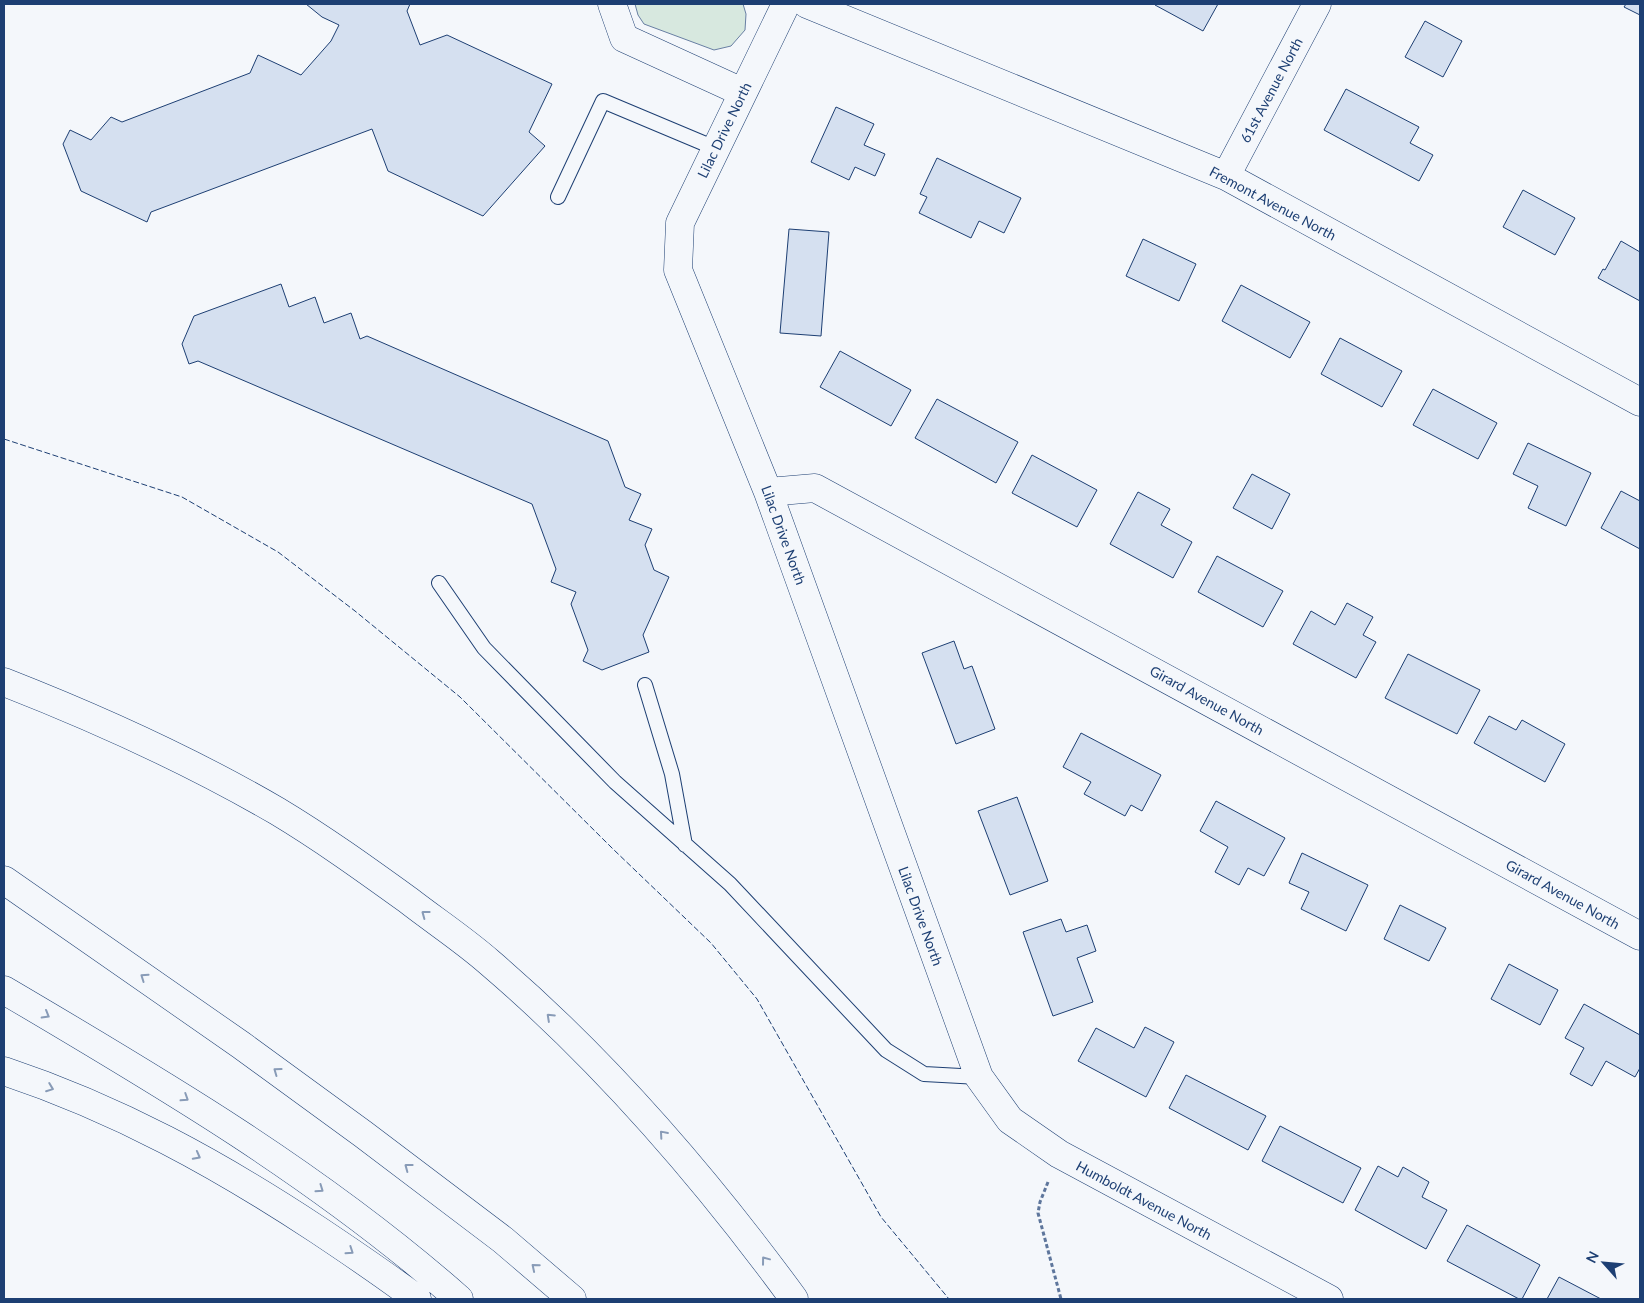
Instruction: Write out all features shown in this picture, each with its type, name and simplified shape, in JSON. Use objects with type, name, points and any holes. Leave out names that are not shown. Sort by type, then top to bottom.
[{"type":"main road","points":[[612,4],[624,38],[742,92]]},
{"type":"main road","name":"Lilac Drive North","points":[[786,4],[680,223],[678,270],[768,492],[979,1077]]},
{"type":"main road","name":"Fremont Avenue North","points":[[808,4],[1226,176],[1640,402]]},
{"type":"main road","name":"61st Avenue North","points":[[1226,176],[1317,4]]},
{"type":"main road","name":"Girard Avenue North","points":[[768,492],[815,488],[1640,936]]},
{"type":"main road","points":[[4,682],[91,718],[180,760],[267,806],[357,863],[487,960],[565,1031],[642,1110],[684,1157],[794,1299]]},
{"type":"main road","points":[[4,880],[224,1033],[363,1134],[479,1222],[572,1299]]},
{"type":"main road","points":[[4,990],[108,1050],[260,1148],[380,1233],[459,1299]]},
{"type":"main road","points":[[4,1071],[102,1108],[199,1156],[242,1180],[292,1212],[417,1299]]},
{"type":"main road","name":"Humboldt Avenue North","points":[[979,1077],[1010,1120],[1059,1154],[1329,1299]]},
{"type":"lane","points":[[558,196],[603,101],[715,148]]},
{"type":"lane","points":[[439,583],[484,648],[615,782],[730,884],[886,1050],[924,1074],[979,1077]]},
{"type":"lane","points":[[645,685],[672,774],[686,845]]},
{"type":"path","points":[[1059,1154],[1040,1202],[1038,1213],[1061,1299]]},
{"type":"shaded area","points":[[635,4],[743,4],[746,14],[745,30],[731,46],[714,50],[644,24],[638,15]]},
{"type":"building","points":[[306,4],[410,4],[407,11],[420,45],[447,35],[552,84],[529,132],[545,146],[483,216],[388,171],[372,129],[151,212],[147,222],[81,191],[63,144],[70,130],[91,140],[111,117],[122,122],[250,73],[258,55],[301,75],[331,41],[339,25],[322,17]]},
{"type":"building","points":[[1155,4],[1218,4],[1203,31]]},
{"type":"building","points":[[1626,4],[1640,4],[1640,15],[1624,7]]},
{"type":"building","points":[[1425,21],[1462,41],[1443,77],[1405,57]]},
{"type":"building","points":[[1346,89],[1419,127],[1410,143],[1433,155],[1419,181],[1324,130]]},
{"type":"building","points":[[836,107],[874,124],[864,145],[885,154],[875,176],[855,167],[849,180],[811,162]]},
{"type":"building","points":[[937,158],[1021,198],[1004,233],[979,221],[971,238],[919,213],[927,197],[920,194]]},
{"type":"building","points":[[1523,190],[1575,218],[1555,255],[1503,227]]},
{"type":"building","points":[[789,229],[829,232],[821,336],[780,333]]},
{"type":"building","points":[[1143,239],[1196,264],[1179,301],[1126,276]]},
{"type":"building","points":[[1621,241],[1640,252],[1640,301],[1598,278],[1603,269],[1605,270]]},
{"type":"building","points":[[281,284],[289,307],[315,297],[324,323],[351,313],[360,339],[367,336],[608,441],[625,487],[641,494],[629,520],[652,529],[645,545],[654,570],[669,577],[643,635],[649,652],[602,670],[583,661],[588,650],[571,604],[576,592],[551,582],[556,569],[532,504],[198,361],[189,364],[182,344],[194,316]]},
{"type":"building","points":[[1241,285],[1310,322],[1290,358],[1222,321]]},
{"type":"building","points":[[1340,338],[1402,371],[1382,407],[1321,374]]},
{"type":"building","points":[[840,351],[911,390],[891,426],[820,387]]},
{"type":"building","points":[[1433,389],[1497,423],[1478,459],[1413,425]]},
{"type":"building","points":[[937,399],[1018,442],[996,483],[915,438]]},
{"type":"building","points":[[1528,443],[1591,473],[1566,526],[1528,508],[1538,486],[1513,474]]},
{"type":"building","points":[[1032,455],[1097,490],[1077,527],[1012,493]]},
{"type":"building","points":[[1252,474],[1290,494],[1272,529],[1233,508]]},
{"type":"building","points":[[1621,491],[1640,501],[1640,549],[1601,528]]},
{"type":"building","points":[[1138,492],[1170,509],[1161,525],[1192,542],[1173,578],[1110,544]]},
{"type":"building","points":[[1217,556],[1283,591],[1263,627],[1198,592]]},
{"type":"building","points":[[1347,603],[1373,617],[1363,635],[1376,642],[1356,678],[1293,644],[1311,611],[1335,625]]},
{"type":"building","points":[[954,641],[964,669],[972,666],[995,729],[956,744],[922,653]]},
{"type":"building","points":[[1408,654],[1480,690],[1457,734],[1385,698]]},
{"type":"building","points":[[1489,716],[1516,730],[1522,720],[1565,744],[1545,782],[1474,743]]},
{"type":"building","points":[[1081,733],[1161,775],[1142,811],[1131,805],[1125,816],[1084,794],[1091,782],[1063,767]]},
{"type":"building","points":[[1017,797],[1048,881],[1010,895],[978,811]]},
{"type":"building","points":[[1216,801],[1285,838],[1264,876],[1248,868],[1239,885],[1215,872],[1228,847],[1200,831]]},
{"type":"building","points":[[1302,853],[1368,885],[1346,931],[1301,909],[1309,892],[1289,883]]},
{"type":"building","points":[[1400,905],[1446,928],[1429,961],[1384,939]]},
{"type":"building","points":[[1061,919],[1066,932],[1087,925],[1096,951],[1077,958],[1093,1002],[1053,1016],[1023,932]]},
{"type":"building","points":[[1509,964],[1558,990],[1540,1025],[1491,999]]},
{"type":"building","points":[[1584,1004],[1640,1035],[1640,1068],[1635,1077],[1606,1061],[1592,1086],[1570,1074],[1584,1048],[1565,1038]]},
{"type":"building","points":[[1145,1027],[1174,1042],[1146,1097],[1078,1061],[1096,1028],[1134,1048]]},
{"type":"building","points":[[1186,1075],[1266,1116],[1248,1150],[1169,1108]]},
{"type":"building","points":[[1280,1126],[1361,1168],[1343,1203],[1262,1161]]},
{"type":"building","points":[[1378,1166],[1398,1177],[1403,1167],[1429,1182],[1422,1197],[1447,1210],[1426,1249],[1355,1210]]},
{"type":"building","points":[[1467,1225],[1540,1265],[1522,1299],[1447,1261]]},
{"type":"building","points":[[1559,1277],[1601,1299],[1547,1299]]},
{"type":"fence","points":[[4,439],[182,497],[278,552],[355,611],[460,697],[711,943],[757,999],[881,1217],[949,1299]]}]
